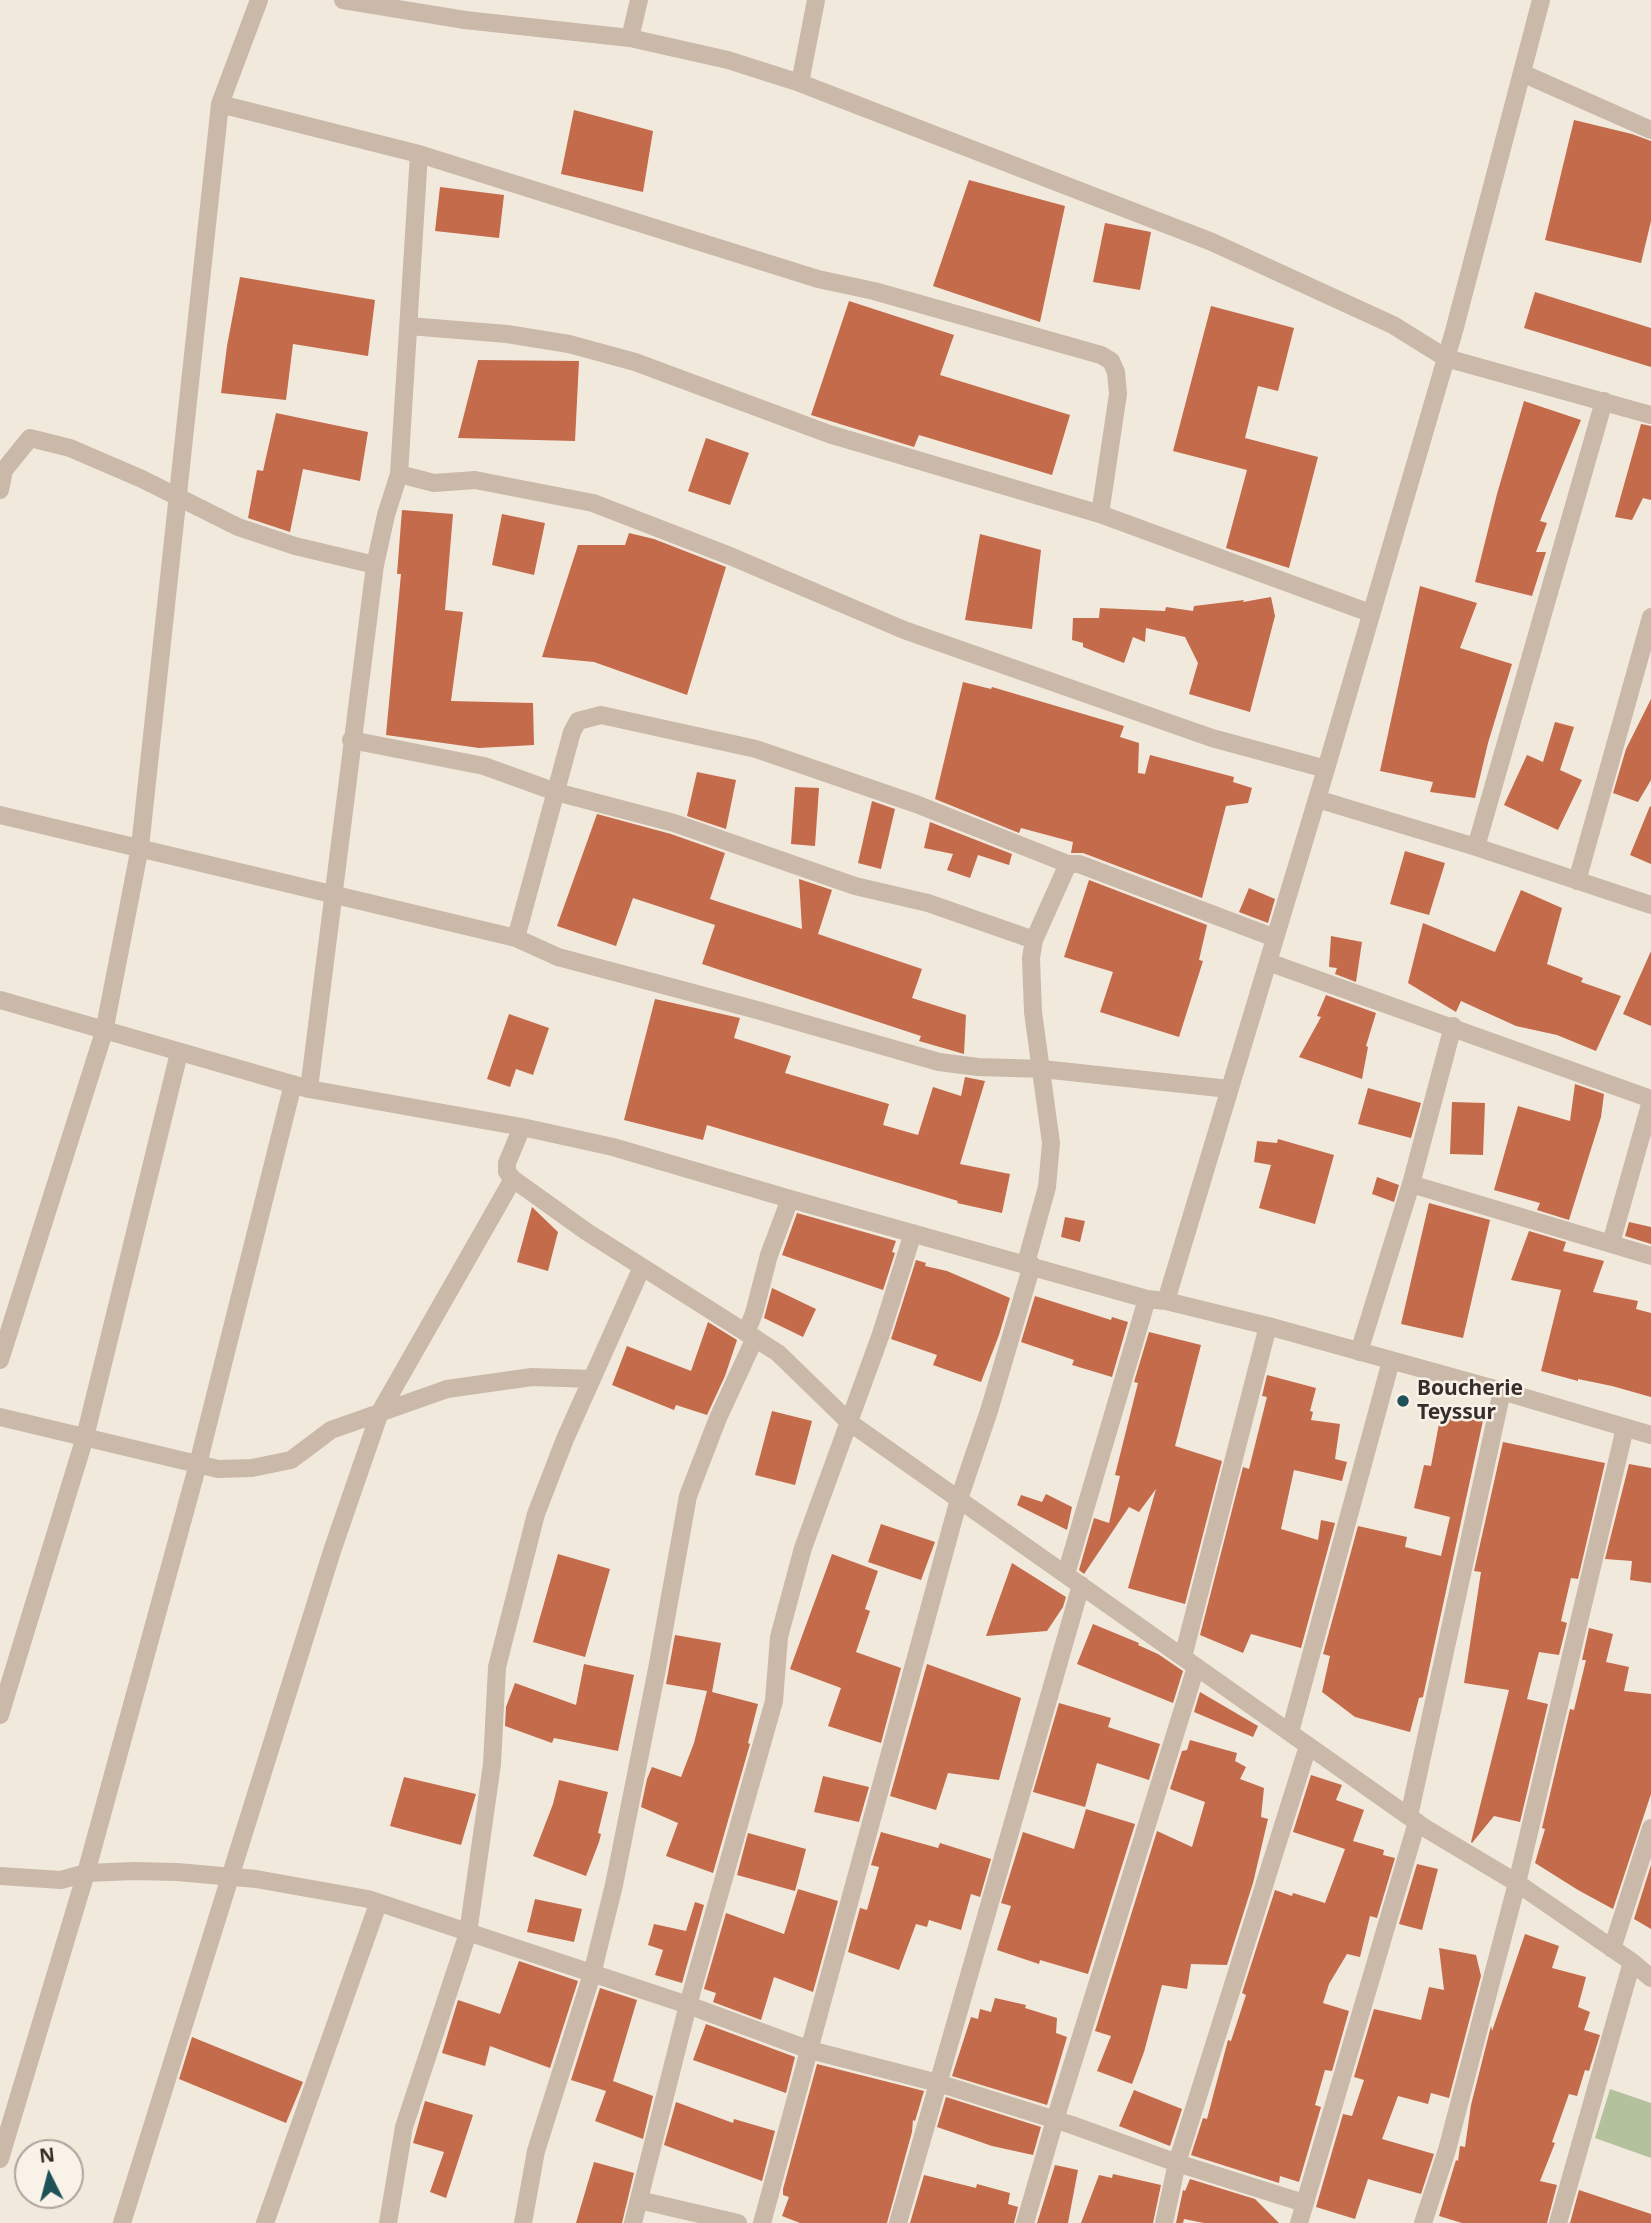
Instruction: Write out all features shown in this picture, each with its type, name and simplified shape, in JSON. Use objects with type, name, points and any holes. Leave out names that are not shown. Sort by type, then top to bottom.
[{"type":"street","points":[[0,1360],[104,1032],[140,847],[220,104],[259,0]]},
{"type":"street","points":[[343,0],[465,20],[630,38],[728,60],[800,83],[1212,242],[1393,325],[1446,358],[1650,413]]},
{"type":"street","points":[[630,38],[639,0]]},
{"type":"street","points":[[800,83],[816,0]]},
{"type":"street","points":[[1166,1301],[1446,358],[1541,0]]},
{"type":"street","points":[[1522,73],[1651,130]]},
{"type":"street","points":[[220,104],[419,154],[805,275],[911,301],[1101,355],[1111,361],[1116,372],[1118,394],[1100,514]]},
{"type":"street","points":[[0,2159],[86,1874],[301,1087],[334,893],[351,740],[375,565],[386,515],[400,474],[419,154]]},
{"type":"street","points":[[409,326],[507,334],[569,344],[635,362],[829,434],[1100,514],[1370,614]]},
{"type":"street","points":[[1476,847],[1604,401]]},
{"type":"street","points":[[0,490],[5,470],[30,438],[69,448],[238,527],[280,542],[375,565]]},
{"type":"street","points":[[400,474],[434,483],[475,480],[593,502],[730,556],[904,630],[1212,738],[1326,769]]},
{"type":"street","points":[[1577,881],[1651,617]]},
{"type":"street","points":[[516,938],[572,732],[578,721],[601,715],[756,749],[916,804],[1068,864],[1079,864],[1275,938]]},
{"type":"street","points":[[351,740],[484,766],[556,792],[674,823],[855,886],[928,903],[1034,940]]},
{"type":"street","points":[[1317,799],[1476,847],[1651,905]]},
{"type":"street","points":[[0,815],[516,938],[558,957],[745,1006],[939,1062],[978,1067],[1042,1069],[1229,1088]]},
{"type":"street","points":[[761,2223],[959,1499],[989,1410],[1047,1187],[1051,1143],[1033,1012],[1031,958],[1034,940],[1068,864]]},
{"type":"street","points":[[1268,962],[1453,1026],[1651,1100],[1611,1243]]},
{"type":"street","points":[[0,1000],[301,1087],[522,1127],[613,1147],[1147,1299],[1166,1301],[1268,1326],[1651,1435]]},
{"type":"street","points":[[1359,1352],[1411,1184],[1453,1026]]},
{"type":"street","points":[[0,1715],[85,1437],[179,1053]]},
{"type":"street","points":[[522,1127],[507,1163],[507,1172],[513,1179],[587,1232],[778,1353],[849,1422],[1413,1819],[1517,1884],[1632,1962],[1651,1978]]},
{"type":"street","points":[[122,2223],[332,1551],[380,1412],[513,1179]]},
{"type":"street","points":[[1411,1184],[1651,1256]]},
{"type":"street","points":[[523,2223],[536,2151],[592,1974],[614,1885],[688,1496],[750,1335],[769,1255],[790,1199]]},
{"type":"street","points":[[633,2223],[688,2005],[774,1701],[779,1637],[803,1548],[913,1233]]},
{"type":"street","points":[[388,2223],[404,2127],[468,1933],[492,1764],[497,1667],[536,1514],[642,1267]]},
{"type":"street","points":[[1066,1574],[1147,1299]]},
{"type":"street","points":[[1025,2223],[1190,1662],[1268,1326]]},
{"type":"street","points":[[1290,1732],[1391,1361]]},
{"type":"street","points":[[0,1417],[218,1469],[252,1468],[291,1460],[331,1430],[446,1388],[533,1377],[592,1379]]},
{"type":"street","points":[[1299,2223],[1413,1819],[1502,1391]]},
{"type":"street","points":[[1423,2223],[1447,2150],[1517,1884],[1625,1428]]},
{"type":"street","points":[[898,2223],[1081,1585]]},
{"type":"street","points":[[1164,2223],[1177,2163],[1308,1746]]},
{"type":"street","points":[[1612,1949],[1651,1828]]},
{"type":"street","points":[[0,1876],[61,1880],[86,1874],[134,1871],[230,1876],[368,1899],[688,2005],[810,2050],[938,2083],[1304,2203]]},
{"type":"street","points":[[265,2223],[378,1904]]},
{"type":"street","points":[[1558,2223],[1632,1962]]},
{"type":"street","points":[[639,2200],[738,2223]]},
{"type":"green space","points":[[1610,2089],[1651,2103],[1651,2158],[1595,2138]]},
{"type":"building","points":[[574,110],[653,131],[643,192],[561,174]]},
{"type":"building","points":[[1574,120],[1651,141],[1651,221],[1641,263],[1545,240]]},
{"type":"building","points":[[969,180],[1065,206],[1040,322],[933,286]]},
{"type":"building","points":[[440,187],[504,195],[499,238],[435,231]]},
{"type":"building","points":[[1105,223],[1151,232],[1140,290],[1093,282]]},
{"type":"building","points":[[240,277],[375,300],[368,356],[293,344],[286,400],[221,393]]},
{"type":"building","points":[[1535,292],[1651,328],[1651,367],[1524,328]]},
{"type":"building","points":[[849,301],[954,335],[940,375],[1070,415],[1052,475],[919,435],[914,447],[811,415]]},
{"type":"building","points":[[1211,306],[1294,328],[1278,391],[1258,386],[1245,438],[1318,457],[1289,568],[1226,548],[1247,470],[1173,451]]},
{"type":"building","points":[[478,360],[579,361],[575,441],[458,438]]},
{"type":"building","points":[[1524,401],[1581,420],[1540,521],[1547,523],[1536,552],[1546,552],[1532,596],[1475,582]]},
{"type":"building","points":[[276,413],[368,432],[360,481],[303,469],[290,532],[248,518],[257,470],[263,471]]},
{"type":"building","points":[[1641,424],[1651,426],[1651,500],[1643,498],[1632,520],[1615,517]]},
{"type":"building","points":[[706,438],[749,453],[730,505],[688,491]]},
{"type":"building","points":[[402,510],[453,514],[445,610],[463,612],[451,701],[533,703],[534,745],[479,748],[386,735],[401,574],[397,574]]},
{"type":"building","points":[[502,514],[545,523],[534,575],[492,565]]},
{"type":"building","points":[[629,533],[654,539],[726,567],[687,695],[594,662],[542,657],[578,545],[625,545]]},
{"type":"building","points":[[980,534],[1041,550],[1032,629],[965,620]]},
{"type":"building","points":[[1420,586],[1477,603],[1460,648],[1512,664],[1488,743],[1475,798],[1430,792],[1433,782],[1380,771]]},
{"type":"building","points":[[1271,597],[1275,616],[1250,712],[1189,694],[1198,663],[1185,637],[1146,628],[1145,642],[1133,637],[1124,663],[1072,640],[1073,618],[1099,618],[1100,608],[1165,611],[1166,607],[1193,611],[1194,606]]},
{"type":"building","points":[[963,682],[991,689],[992,687],[1124,726],[1120,737],[1139,743],[1138,773],[1145,774],[1150,755],[1234,777],[1233,782],[1252,788],[1248,803],[1226,806],[1202,898],[1083,853],[1071,853],[1073,842],[1021,828],[1019,833],[935,799]]},
{"type":"building","points":[[1651,699],[1651,780],[1638,802],[1613,793],[1626,749]]},
{"type":"building","points":[[1555,722],[1574,727],[1560,770],[1582,780],[1558,830],[1504,805],[1527,755],[1543,762]]},
{"type":"building","points":[[697,772],[736,780],[726,829],[687,816]]},
{"type":"building","points":[[795,787],[819,788],[815,846],[791,844]]},
{"type":"building","points":[[872,801],[895,809],[881,869],[858,863]]},
{"type":"building","points":[[1651,807],[1651,864],[1630,855]]},
{"type":"building","points":[[597,814],[671,834],[725,853],[710,899],[802,929],[799,879],[832,890],[818,934],[922,969],[912,998],[966,1015],[964,1054],[919,1041],[921,1036],[702,964],[715,925],[633,898],[616,946],[557,926]]},
{"type":"building","points":[[930,822],[1012,854],[1009,865],[978,855],[970,878],[947,870],[953,854],[924,848]]},
{"type":"building","points":[[1405,851],[1445,863],[1429,915],[1390,904]]},
{"type":"building","points":[[1089,880],[1207,925],[1199,960],[1203,961],[1179,1037],[1100,1012],[1113,972],[1064,957]]},
{"type":"building","points":[[1249,888],[1275,899],[1268,923],[1239,912]]},
{"type":"building","points":[[1521,890],[1562,908],[1547,964],[1583,978],[1581,982],[1621,996],[1596,1051],[1557,1035],[1516,1026],[1461,1001],[1456,1012],[1408,983],[1423,923],[1495,952]]},
{"type":"building","points":[[1331,936],[1362,942],[1356,982],[1335,974],[1337,968],[1329,967]]},
{"type":"building","points":[[1651,951],[1651,1026],[1623,1014]]},
{"type":"building","points":[[1326,995],[1376,1013],[1366,1046],[1368,1047],[1362,1079],[1299,1057],[1321,1017],[1317,1016]]},
{"type":"building","points":[[655,999],[740,1018],[734,1038],[791,1056],[785,1073],[889,1104],[883,1125],[918,1135],[933,1087],[961,1096],[965,1077],[985,1081],[960,1164],[1010,1174],[1002,1213],[957,1203],[958,1201],[707,1125],[703,1140],[624,1120]]},
{"type":"building","points":[[509,1014],[549,1028],[533,1075],[516,1069],[510,1087],[487,1079]]},
{"type":"building","points":[[1575,1084],[1604,1094],[1601,1117],[1569,1220],[1537,1210],[1540,1203],[1494,1190],[1518,1106],[1570,1121]]},
{"type":"building","points":[[1368,1088],[1421,1103],[1411,1138],[1358,1124]]},
{"type":"building","points":[[1452,1102],[1485,1103],[1483,1155],[1450,1154]]},
{"type":"building","points":[[1278,1139],[1334,1155],[1315,1224],[1259,1208],[1271,1165],[1254,1162],[1257,1141],[1277,1143]]},
{"type":"building","points":[[1377,1177],[1399,1185],[1394,1202],[1372,1194]]},
{"type":"building","points":[[1429,1203],[1490,1220],[1463,1338],[1401,1324]]},
{"type":"building","points":[[532,1207],[558,1232],[548,1271],[517,1262]]},
{"type":"building","points":[[797,1213],[896,1241],[892,1252],[895,1253],[883,1290],[782,1255]]},
{"type":"building","points":[[1065,1217],[1085,1221],[1080,1242],[1061,1237]]},
{"type":"building","points":[[1629,1222],[1651,1227],[1651,1244],[1625,1236]]},
{"type":"building","points":[[1529,1231],[1566,1242],[1563,1251],[1604,1261],[1593,1292],[1638,1301],[1636,1309],[1651,1313],[1651,1397],[1541,1371],[1561,1290],[1511,1280]]},
{"type":"building","points":[[916,1260],[926,1263],[925,1266],[947,1271],[1010,1298],[981,1382],[933,1365],[937,1355],[891,1339]]},
{"type":"building","points":[[772,1288],[816,1309],[803,1337],[764,1318]]},
{"type":"building","points":[[1035,1296],[1111,1320],[1112,1317],[1128,1322],[1112,1377],[1072,1365],[1074,1360],[1021,1342]]},
{"type":"building","points":[[708,1322],[737,1340],[725,1376],[707,1415],[676,1405],[674,1410],[612,1385],[627,1346],[691,1371]]},
{"type":"building","points":[[1149,1332],[1201,1345],[1175,1446],[1222,1461],[1185,1604],[1128,1588],[1156,1489],[1139,1512],[1129,1507],[1084,1574],[1079,1570],[1094,1518],[1109,1523],[1120,1476],[1115,1475],[1138,1383],[1134,1382]]},
{"type":"building","points":[[1267,1375],[1316,1388],[1310,1411],[1313,1412],[1311,1420],[1340,1424],[1335,1459],[1347,1462],[1342,1481],[1294,1470],[1281,1529],[1318,1540],[1321,1520],[1335,1523],[1301,1648],[1251,1634],[1243,1653],[1200,1635],[1243,1467],[1249,1469],[1267,1397],[1262,1396]]},
{"type":"building","points":[[1442,1408],[1484,1416],[1423,1697],[1419,1698],[1410,1732],[1355,1717],[1322,1692],[1330,1656],[1323,1654],[1358,1526],[1407,1537],[1405,1547],[1441,1556],[1450,1517],[1414,1508],[1424,1465],[1431,1466]]},
{"type":"building","points":[[772,1411],[812,1421],[795,1485],[755,1475]]},
{"type":"building","points":[[1503,1442],[1605,1463],[1578,1579],[1571,1578],[1561,1621],[1567,1623],[1559,1655],[1539,1652],[1527,1699],[1548,1704],[1520,1822],[1494,1816],[1472,1843],[1509,1690],[1464,1683],[1481,1572],[1474,1571]]},
{"type":"building","points":[[1629,1464],[1651,1468],[1651,1583],[1630,1580],[1632,1561],[1605,1559]]},
{"type":"building","points":[[1046,1494],[1072,1507],[1067,1530],[1017,1505],[1021,1495],[1042,1502]]},
{"type":"building","points":[[881,1524],[935,1542],[921,1580],[868,1562]]},
{"type":"building","points":[[558,1554],[610,1569],[585,1657],[533,1642]]},
{"type":"building","points":[[832,1554],[878,1571],[865,1609],[870,1611],[856,1652],[901,1668],[881,1743],[828,1726],[841,1688],[790,1669]]},
{"type":"building","points":[[1012,1563],[1066,1597],[1063,1607],[1047,1631],[986,1636]]},
{"type":"building","points":[[1093,1624],[1139,1643],[1138,1645],[1158,1654],[1183,1671],[1173,1703],[1077,1664]]},
{"type":"building","points":[[1589,1628],[1613,1634],[1606,1662],[1629,1667],[1624,1691],[1651,1694],[1651,1794],[1613,1909],[1535,1863],[1545,1829],[1542,1828],[1570,1709],[1574,1710],[1586,1660],[1582,1660]]},
{"type":"building","points":[[675,1635],[721,1643],[712,1692],[758,1704],[748,1743],[750,1744],[713,1873],[666,1856],[678,1823],[641,1807],[652,1767],[681,1777],[694,1743],[707,1691],[666,1684]]},
{"type":"building","points":[[584,1664],[634,1675],[618,1751],[554,1738],[552,1743],[505,1726],[506,1707],[515,1683],[576,1705]]},
{"type":"building","points":[[927,1664],[1021,1698],[999,1780],[948,1773],[936,1810],[890,1796]]},
{"type":"building","points":[[1200,1692],[1258,1726],[1253,1737],[1194,1712]]},
{"type":"building","points":[[1059,1703],[1111,1718],[1108,1727],[1160,1744],[1149,1780],[1097,1763],[1085,1807],[1033,1792]]},
{"type":"building","points":[[1190,1740],[1237,1753],[1235,1761],[1246,1767],[1240,1779],[1264,1788],[1261,1817],[1268,1819],[1253,1883],[1227,1965],[1191,1964],[1187,1989],[1162,1985],[1144,2052],[1132,2084],[1097,2071],[1111,2036],[1095,2031],[1157,1831],[1192,1847],[1205,1802],[1170,1789],[1182,1751],[1187,1750]]},
{"type":"building","points":[[1311,1775],[1342,1785],[1336,1800],[1364,1810],[1353,1841],[1384,1850],[1383,1855],[1395,1858],[1377,1918],[1370,1916],[1360,1957],[1347,1954],[1329,1984],[1323,2003],[1349,2011],[1332,2071],[1325,2070],[1315,2105],[1321,2107],[1299,2182],[1280,2176],[1279,2183],[1191,2155],[1203,2118],[1207,2119],[1228,2040],[1231,2041],[1246,1995],[1242,1993],[1275,1890],[1325,1903],[1345,1849],[1293,1832]]},
{"type":"building","points":[[823,1776],[869,1787],[859,1822],[814,1812]]},
{"type":"building","points":[[404,1777],[476,1794],[461,1845],[390,1826]]},
{"type":"building","points":[[559,1780],[608,1792],[598,1833],[601,1834],[599,1842],[586,1876],[533,1856]]},
{"type":"building","points":[[1086,1809],[1135,1824],[1088,1974],[1040,1960],[1039,1964],[997,1950],[1011,1906],[1001,1903],[1023,1832],[1074,1849]]},
{"type":"building","points":[[881,1832],[938,1848],[940,1843],[991,1859],[980,1897],[971,1894],[961,1930],[929,1920],[927,1927],[916,1924],[899,1970],[848,1952],[860,1908],[867,1910],[879,1867],[871,1865]]},
{"type":"building","points":[[748,1833],[806,1849],[795,1891],[737,1875]]},
{"type":"building","points":[[1417,1864],[1438,1869],[1422,1930],[1399,1924]]},
{"type":"building","points":[[1651,1865],[1651,1929],[1634,1919]]},
{"type":"building","points":[[798,1889],[838,1901],[813,1992],[774,1977],[761,2020],[713,2002],[716,1993],[704,1989],[726,1913],[784,1934]]},
{"type":"building","points":[[535,1899],[582,1909],[574,1942],[527,1932]]},
{"type":"building","points":[[695,1902],[704,1905],[682,1983],[655,1975],[663,1950],[648,1945],[654,1924],[686,1931]]},
{"type":"building","points":[[1525,1934],[1559,1946],[1552,1968],[1586,1977],[1578,2007],[1590,2012],[1584,2030],[1600,2035],[1589,2071],[1585,2070],[1577,2096],[1569,2094],[1552,2142],[1555,2143],[1540,2181],[1557,2185],[1547,2223],[1462,2223],[1439,2216],[1456,2160],[1458,2161],[1460,2146],[1465,2147],[1471,2105],[1491,2026],[1492,2031]]},
{"type":"building","points":[[1439,1948],[1476,1955],[1481,1976],[1449,2098],[1431,2093],[1428,2104],[1398,2096],[1382,2139],[1434,2154],[1421,2194],[1368,2179],[1355,2219],[1316,2207],[1343,2114],[1352,2116],[1364,2080],[1354,2077],[1374,2009],[1421,2020],[1429,1987],[1444,1990]]},
{"type":"building","points":[[519,1961],[578,1981],[550,2068],[490,2046],[485,2066],[442,2053],[458,2000],[500,2014]]},
{"type":"building","points":[[600,1988],[637,2000],[613,2081],[653,2096],[643,2139],[595,2121],[606,2091],[571,2080]]},
{"type":"building","points":[[995,1998],[1026,2005],[1025,2008],[1057,2018],[1056,2033],[1067,2037],[1047,2105],[952,2076],[971,2017],[978,2019],[980,2009],[991,2012]]},
{"type":"building","points":[[706,2024],[795,2057],[786,2093],[693,2060]]},
{"type":"building","points":[[192,2037],[303,2082],[286,2123],[179,2079]]},
{"type":"building","points":[[817,2064],[924,2091],[915,2121],[913,2120],[887,2223],[800,2223],[782,2216],[789,2197],[783,2195],[783,2189]]},
{"type":"building","points":[[1134,2090],[1182,2109],[1170,2146],[1119,2126]]},
{"type":"building","points":[[946,2097],[1041,2127],[1033,2155],[992,2146],[937,2127]]},
{"type":"building","points":[[425,2101],[473,2115],[446,2198],[430,2192],[444,2152],[413,2143]]},
{"type":"building","points":[[676,2102],[733,2123],[734,2119],[775,2131],[762,2181],[664,2145]]},
{"type":"building","points":[[594,2162],[634,2173],[622,2223],[576,2223]]},
{"type":"building","points":[[1055,2165],[1078,2170],[1068,2223],[1037,2223]]},
{"type":"building","points":[[1113,2174],[1161,2185],[1153,2223],[1081,2223],[1099,2175],[1112,2178]]},
{"type":"building","points":[[924,2175],[1010,2193],[1008,2204],[1018,2207],[1014,2223],[910,2223]]},
{"type":"building","points":[[1190,2179],[1255,2199],[1279,2223],[1204,2223],[1184,2219],[1183,2223],[1176,2223],[1183,2190],[1185,2191]]},
{"type":"building","points":[[1579,2190],[1651,2214],[1651,2223],[1570,2223]]},
{"type":"place","name":"Boucherie Teyssur","points":[[1403,1401]]}]
